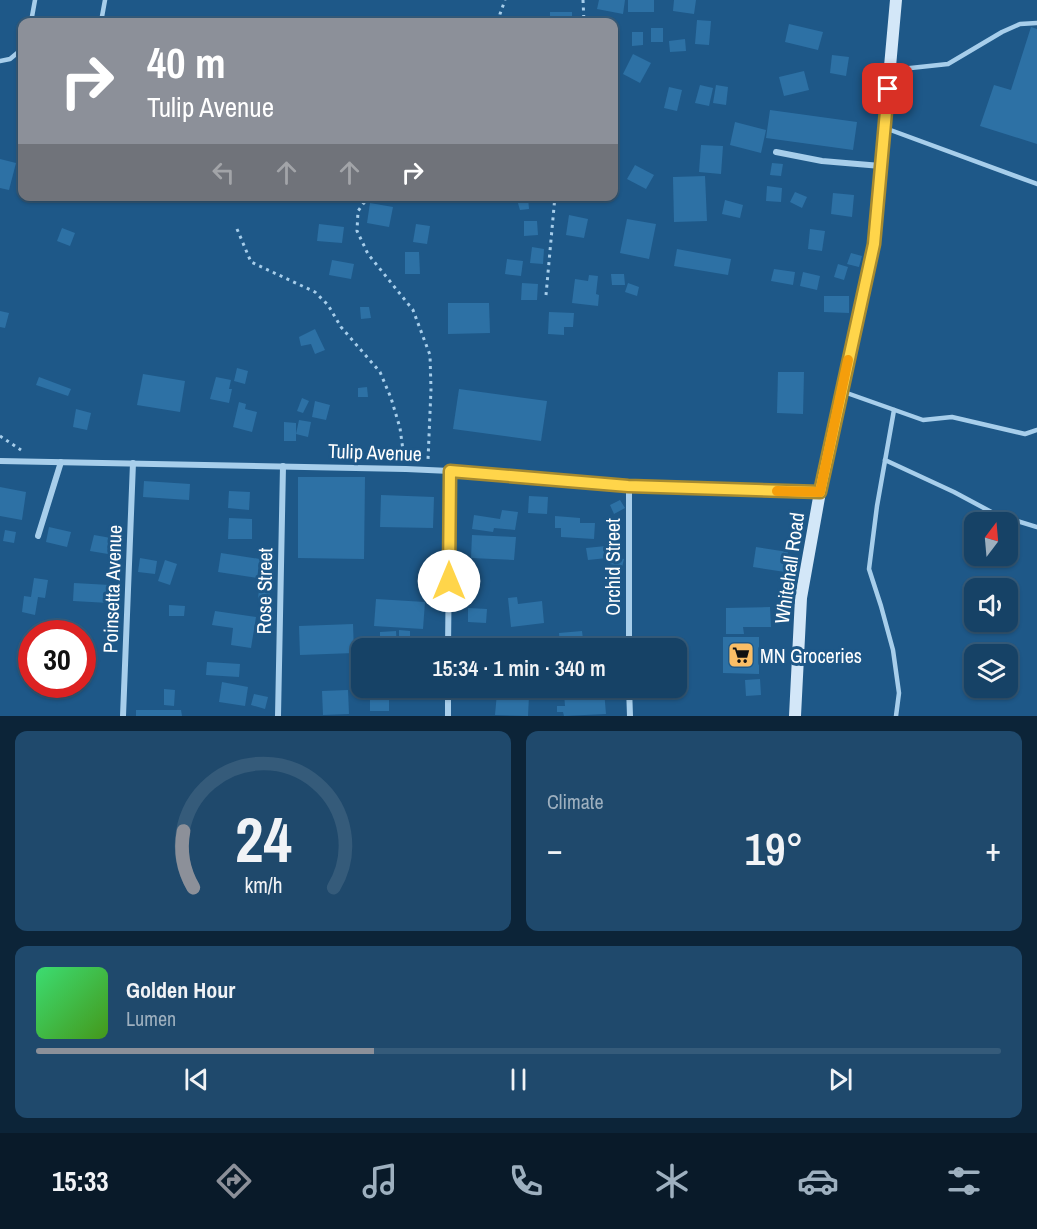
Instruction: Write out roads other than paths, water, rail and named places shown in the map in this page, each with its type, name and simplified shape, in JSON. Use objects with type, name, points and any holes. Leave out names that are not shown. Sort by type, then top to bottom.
[{"type":"main road","name":"Whitehall Road","points":[[795,716],[801,598],[820,492],[874,244],[897,0]]},
{"type":"street","points":[[776,152],[822,162],[881,166]]},
{"type":"street","name":"Tulip Avenue","points":[[0,461],[406,469],[628,486],[820,492]]},
{"type":"street","points":[[38,536],[61,462]]},
{"type":"street","name":"Poinsetta Avenue","points":[[123,716],[133,463]]},
{"type":"street","name":"Rose Street","points":[[278,716],[283,466]]},
{"type":"street","points":[[448,638],[450,471]]},
{"type":"street","name":"Orchid Street","points":[[628,486],[629,638]]},
{"type":"street","points":[[448,698],[448,716]]},
{"type":"street","points":[[630,698],[630,716]]},
{"type":"lane","points":[[32,18],[35,0]]},
{"type":"lane","points":[[102,18],[105,0]]},
{"type":"lane","points":[[889,70],[948,64],[1002,32],[1020,24],[1037,23]]},
{"type":"lane","points":[[0,61],[10,59],[18,52]]},
{"type":"lane","points":[[885,128],[1037,184]]},
{"type":"lane","points":[[842,391],[922,420],[952,417],[1025,434],[1037,430]]},
{"type":"lane","points":[[894,410],[869,569],[882,606],[893,650],[899,693],[896,716]]},
{"type":"lane","points":[[885,460],[997,515],[1037,527]]},
{"type":"place","name":"MN Groceries","points":[[741,655]]}]
